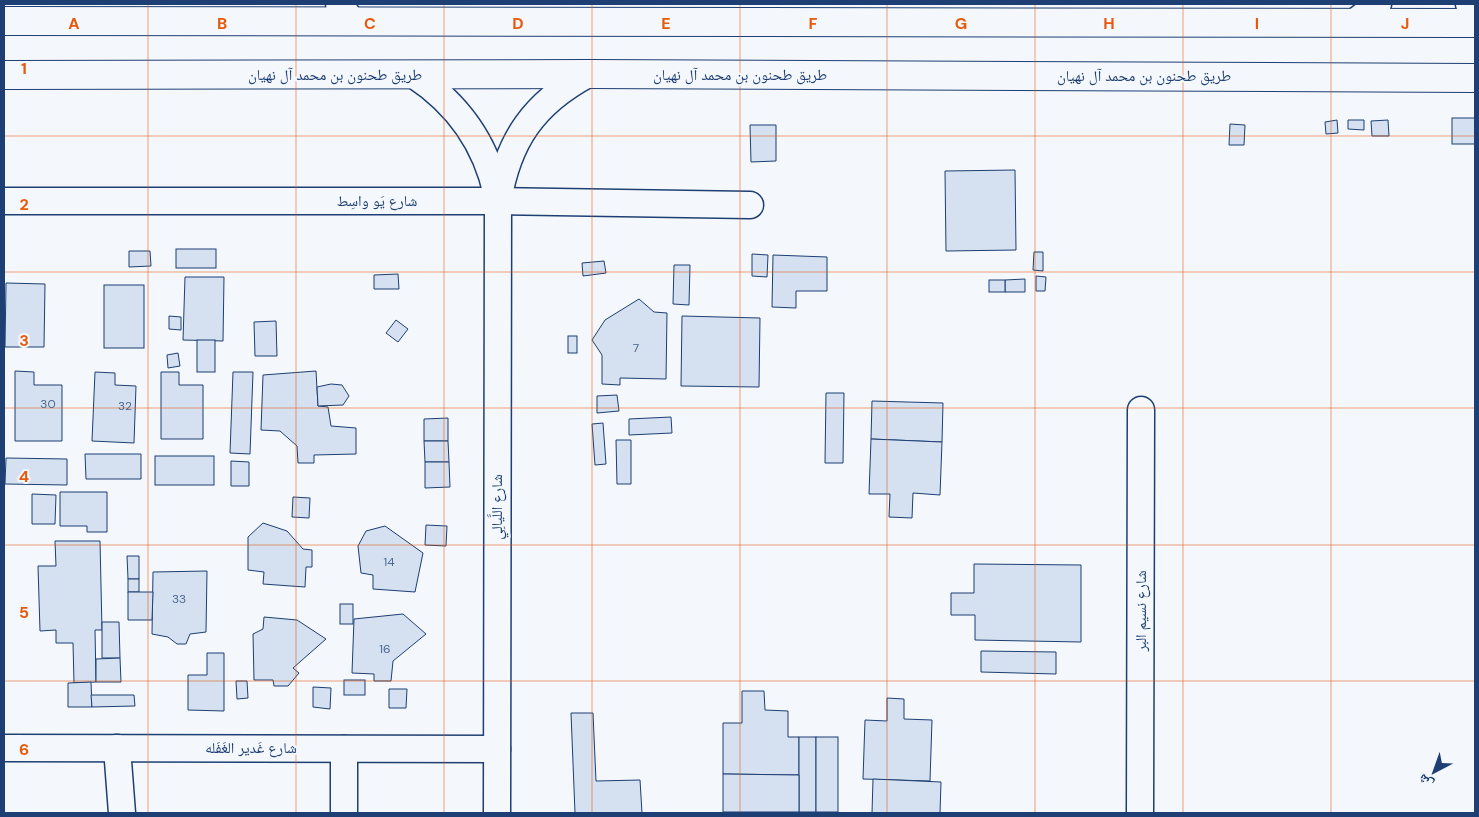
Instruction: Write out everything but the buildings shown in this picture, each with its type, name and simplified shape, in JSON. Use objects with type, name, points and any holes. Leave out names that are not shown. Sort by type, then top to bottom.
[{"type":"main road","points":[[4,21],[346,12],[1475,23]]},
{"type":"main road","name":"طريق طحنون بن محمد آل نهيان","points":[[4,74],[588,74],[1475,78]]},
{"type":"street","points":[[1355,22],[1378,4]]},
{"type":"street","points":[[1469,4],[1475,8]]},
{"type":"street","name":"شارع اللَّيالِي","points":[[497,813],[498,201],[502,174],[512,148],[525,125],[550,98],[564,87],[588,74]]},
{"type":"street","name":"شارع اللَّيالِي","points":[[414,75],[444,97],[464,119],[486,158],[498,201]]},
{"type":"street","name":"شارع يَو واسِط","points":[[4,201],[498,201],[750,205]]},
{"type":"street","name":"شارع نسيم البر","points":[[1140,410],[1140,813]]},
{"type":"street","name":"شارع غَدير الغَفَله","points":[[4,748],[497,749]]},
{"type":"street","points":[[118,748],[122,813]]},
{"type":"street","points":[[344,749],[344,813]]}]
